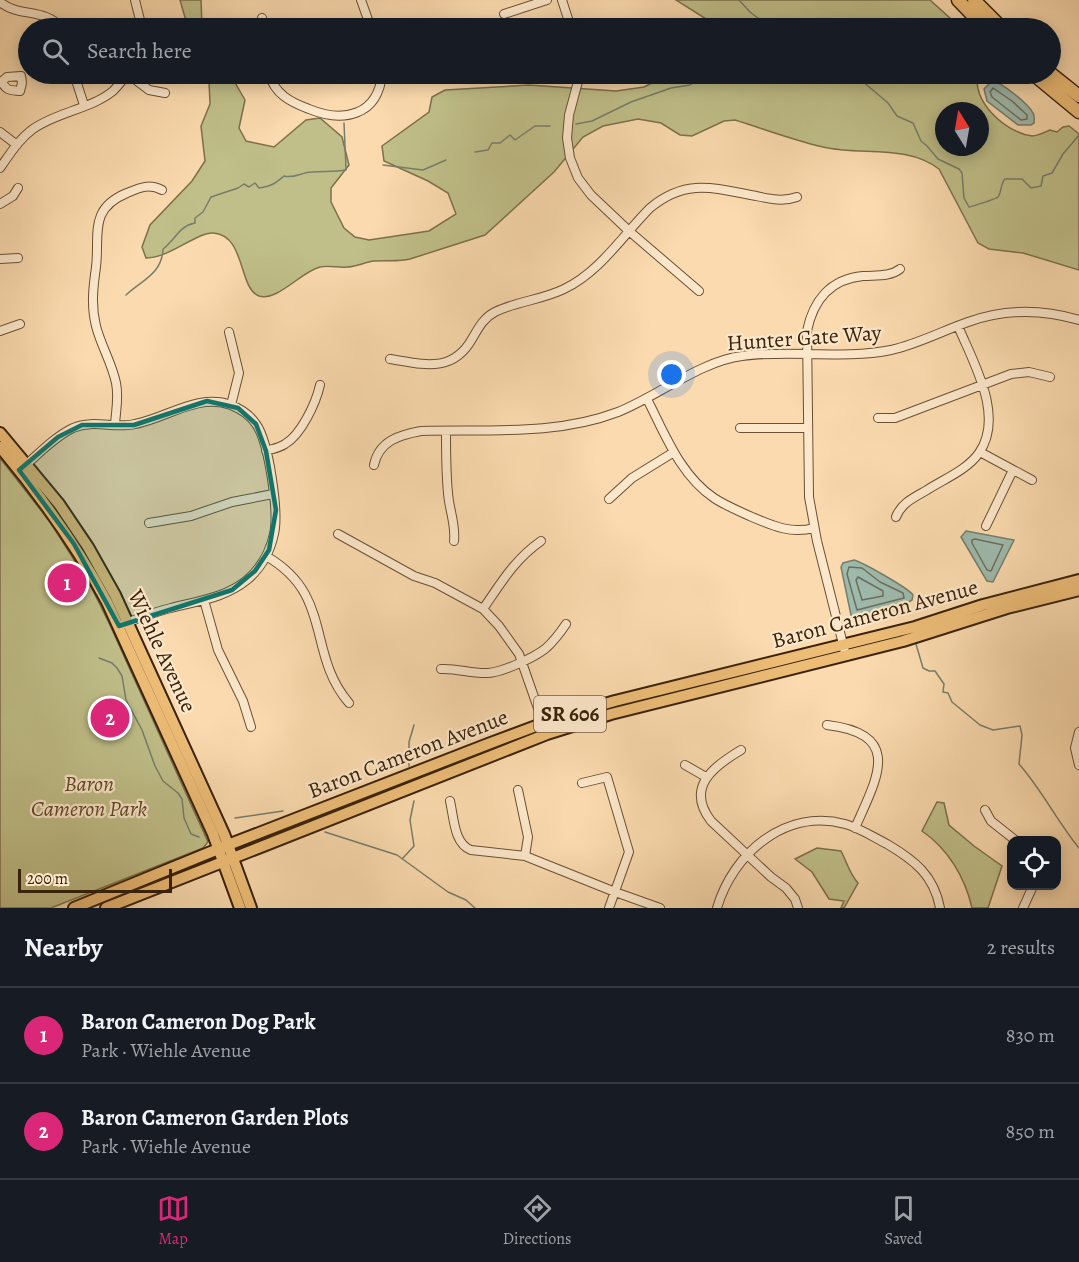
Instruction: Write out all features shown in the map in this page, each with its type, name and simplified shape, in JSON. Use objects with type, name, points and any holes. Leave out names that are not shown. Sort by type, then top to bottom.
[{"type":"highway","points":[[957,0],[975,18]]},
{"type":"highway","points":[[974,0],[992,18]]},
{"type":"highway","points":[[1061,82],[1079,96]]},
{"type":"highway","points":[[1045,84],[1079,112]]},
{"type":"main road","name":"Wiehle Avenue","points":[[0,432],[23,467]]},
{"type":"main road","name":"Wiehle Avenue","points":[[0,447],[53,496],[100,568],[224,847],[240,908]]},
{"type":"main road","name":"Baron Cameron Avenue","points":[[106,908],[547,734],[611,714],[844,650],[983,605],[1079,580]]},
{"type":"main road","name":"Baron Cameron Avenue","points":[[74,908],[543,723],[615,701],[844,650],[903,641],[1007,608],[1079,590]]},
{"type":"main road","name":"Wiehle Avenue","points":[[228,859],[251,908]]},
{"type":"street","points":[[135,0],[140,18]]},
{"type":"street","points":[[361,0],[367,18]]},
{"type":"street","points":[[504,14],[547,0]]},
{"type":"street","points":[[562,0],[568,18]]},
{"type":"street","points":[[0,2],[20,12],[50,18]]},
{"type":"street","points":[[77,84],[84,105]]},
{"type":"street","points":[[0,168],[16,145],[29,132],[44,122],[113,90],[119,84]]},
{"type":"street","points":[[141,84],[149,90],[165,93]]},
{"type":"street","points":[[274,84],[278,91],[290,101],[322,115],[337,117],[353,114],[368,105],[377,93],[379,84]]},
{"type":"street","points":[[578,84],[567,126],[570,158],[584,188],[629,231],[699,291]]},
{"type":"street","points":[[0,132],[16,145]]},
{"type":"street","points":[[115,424],[117,387],[98,333],[93,310],[97,255],[96,231],[101,216],[116,198],[145,186],[162,190]]},
{"type":"street","points":[[390,359],[432,365],[454,358],[466,349],[481,324],[490,315],[514,305],[556,293],[577,282],[592,270],[661,199],[686,188],[704,187],[779,200],[797,197]]},
{"type":"street","points":[[0,204],[13,196],[18,188]]},
{"type":"street","points":[[0,259],[18,258]]},
{"type":"street","points":[[844,650],[814,528],[809,497],[807,331],[816,303],[827,291],[848,279],[892,274],[900,269]]},
{"type":"street","name":"Hunter Gate Way","points":[[374,465],[376,455],[383,446],[394,439],[421,430],[554,428],[600,418],[647,399],[719,361],[741,356],[864,353],[889,350],[996,315],[1024,312],[1053,314],[1079,320]]},
{"type":"street","points":[[0,331],[20,324]]},
{"type":"street","points":[[896,517],[904,504],[962,468],[980,452],[986,437],[990,419],[987,401],[958,326]]},
{"type":"street","points":[[229,332],[239,374],[231,405]]},
{"type":"street","points":[[878,417],[895,418],[1005,375],[1020,372],[1050,377]]},
{"type":"street","points":[[266,451],[283,446],[299,430],[315,400],[320,385]]},
{"type":"street","points":[[647,399],[674,452],[696,482],[714,497],[780,529],[797,531],[814,528]]},
{"type":"street","points":[[23,467],[58,436],[73,428],[92,423],[134,425],[201,402],[231,405],[245,413],[256,424],[263,438],[276,510],[275,531],[266,556],[255,571],[240,585],[221,595],[156,612],[124,624]]},
{"type":"street","points":[[740,428],[807,428]]},
{"type":"street","points":[[446,431],[447,478],[455,533],[454,541]]},
{"type":"street","points":[[609,498],[637,474],[674,452]]},
{"type":"street","points":[[980,452],[1032,480]]},
{"type":"street","points":[[986,526],[1013,470]]},
{"type":"street","points":[[149,523],[191,516],[232,502],[273,494]]},
{"type":"street","points":[[338,534],[414,576],[435,583],[483,609],[513,643],[522,661],[547,734]]},
{"type":"street","points":[[483,609],[515,562],[541,541]]},
{"type":"street","points":[[266,556],[286,570],[306,593],[334,682],[349,703]]},
{"type":"street","points":[[204,600],[218,650],[243,701],[251,727]]},
{"type":"street","points":[[441,669],[491,673],[505,670],[543,651],[566,624]]},
{"type":"street","points":[[827,724],[859,732],[870,740],[877,753],[878,774],[855,828]]},
{"type":"street","points":[[1079,732],[1076,748],[1079,765]]},
{"type":"street","points":[[741,750],[714,767],[706,777],[701,796],[707,816],[747,855],[786,888],[795,899],[798,908]]},
{"type":"street","points":[[685,765],[706,777]]},
{"type":"street","points":[[582,783],[607,777],[629,852],[609,908]]},
{"type":"street","points":[[518,789],[528,837],[525,856]]},
{"type":"street","points":[[450,801],[459,841],[464,847],[471,850],[525,856],[615,892],[662,905]]},
{"type":"street","points":[[985,810],[991,821],[1010,836]]},
{"type":"street","points":[[717,908],[728,881],[747,855],[772,834],[792,825],[824,821],[855,828],[918,864],[935,887],[940,908]]},
{"type":"street","points":[[1023,908],[1031,890]]},
{"type":"highlighted area","points":[[207,401],[238,408],[256,424],[266,451],[276,510],[269,550],[255,571],[232,590],[119,626],[74,544],[19,470],[58,437],[82,425],[134,425]]},
{"type":"green space","points":[[180,0],[201,0],[202,18],[185,18]]},
{"type":"green space","points":[[676,0],[930,0],[950,18],[705,18]]},
{"type":"green space","points":[[209,84],[236,84],[245,100],[239,128],[246,141],[274,147],[306,120],[320,118],[342,137],[349,165],[331,188],[331,202],[344,228],[355,237],[369,240],[429,231],[456,214],[448,193],[384,161],[382,146],[429,112],[432,97],[445,90],[529,85],[616,91],[650,84],[977,84],[984,102],[935,102],[935,156],[989,156],[989,110],[1002,122],[1022,134],[1032,136],[1050,130],[1057,132],[1069,126],[1079,134],[1079,270],[1023,253],[989,249],[978,243],[939,169],[913,156],[823,147],[735,120],[724,121],[692,136],[680,135],[661,123],[638,119],[603,126],[583,137],[554,172],[485,235],[406,260],[374,261],[350,267],[320,267],[305,274],[274,295],[259,296],[252,291],[237,252],[224,236],[213,233],[199,236],[174,250],[155,257],[146,258],[142,247],[150,225],[192,181],[205,161],[201,126],[210,104]]},
{"type":"green space","name":"Baron Cameron Park","points":[[0,458],[50,522],[90,585],[208,842],[203,848],[51,908],[0,908]]},
{"type":"green space","points":[[937,802],[944,803],[949,825],[1002,866],[988,908],[972,908],[965,885],[954,865],[940,846],[922,831]]},
{"type":"green space","points":[[817,848],[841,851],[858,883],[844,908],[841,908],[844,901],[829,899],[812,872],[795,859]]},
{"type":"water","points":[[989,84],[999,84],[1026,104],[1034,114],[1034,123],[1018,125],[987,101],[984,89]]},
{"type":"water","points":[[966,531],[1014,540],[993,582],[987,581],[961,537]]},
{"type":"water","points":[[854,560],[903,587],[913,595],[912,600],[904,605],[855,618],[851,615],[841,567],[843,563]]},
{"type":"waterway","points":[[739,0],[758,18]]},
{"type":"waterway","points":[[576,124],[592,121],[631,102],[671,88],[691,84]]},
{"type":"waterway","points":[[866,84],[888,103],[897,116],[913,123],[921,141],[938,159],[959,169],[962,173],[964,198],[969,207],[998,197],[1005,179],[1022,179],[1031,188],[1041,186],[1043,176],[1052,173],[1063,154],[1079,135]]},
{"type":"waterway","points":[[126,295],[155,271],[162,258],[163,249],[181,230],[195,223],[195,218],[203,212],[211,197],[244,184],[249,187],[255,183],[259,188],[275,183],[284,176],[346,170],[344,123]]},
{"type":"waterway","points":[[475,152],[488,150],[492,143],[500,143],[510,135],[515,140],[535,126],[550,126]]},
{"type":"waterway","points":[[383,165],[423,170],[446,160]]},
{"type":"waterway","points":[[916,644],[923,668],[935,671],[944,684],[943,692],[948,693],[952,702],[980,725],[993,730],[1020,726],[1022,735],[1019,764],[1079,848]]},
{"type":"waterway","points":[[99,658],[112,663],[122,676],[126,700],[142,730],[155,766],[163,781],[182,799],[184,818],[191,834],[199,837]]},
{"type":"waterway","points":[[409,766],[409,742],[414,725]]},
{"type":"waterway","points":[[403,858],[414,846],[410,820],[414,801]]},
{"type":"waterway","points":[[235,818],[283,811]]},
{"type":"waterway","points":[[325,832],[397,855],[448,892],[466,900],[475,908]]},
{"type":"place","name":"Baron Cameron Dog Park","points":[[67,583]]},
{"type":"place","name":"Baron Cameron Garden Plots","points":[[110,718]]}]
